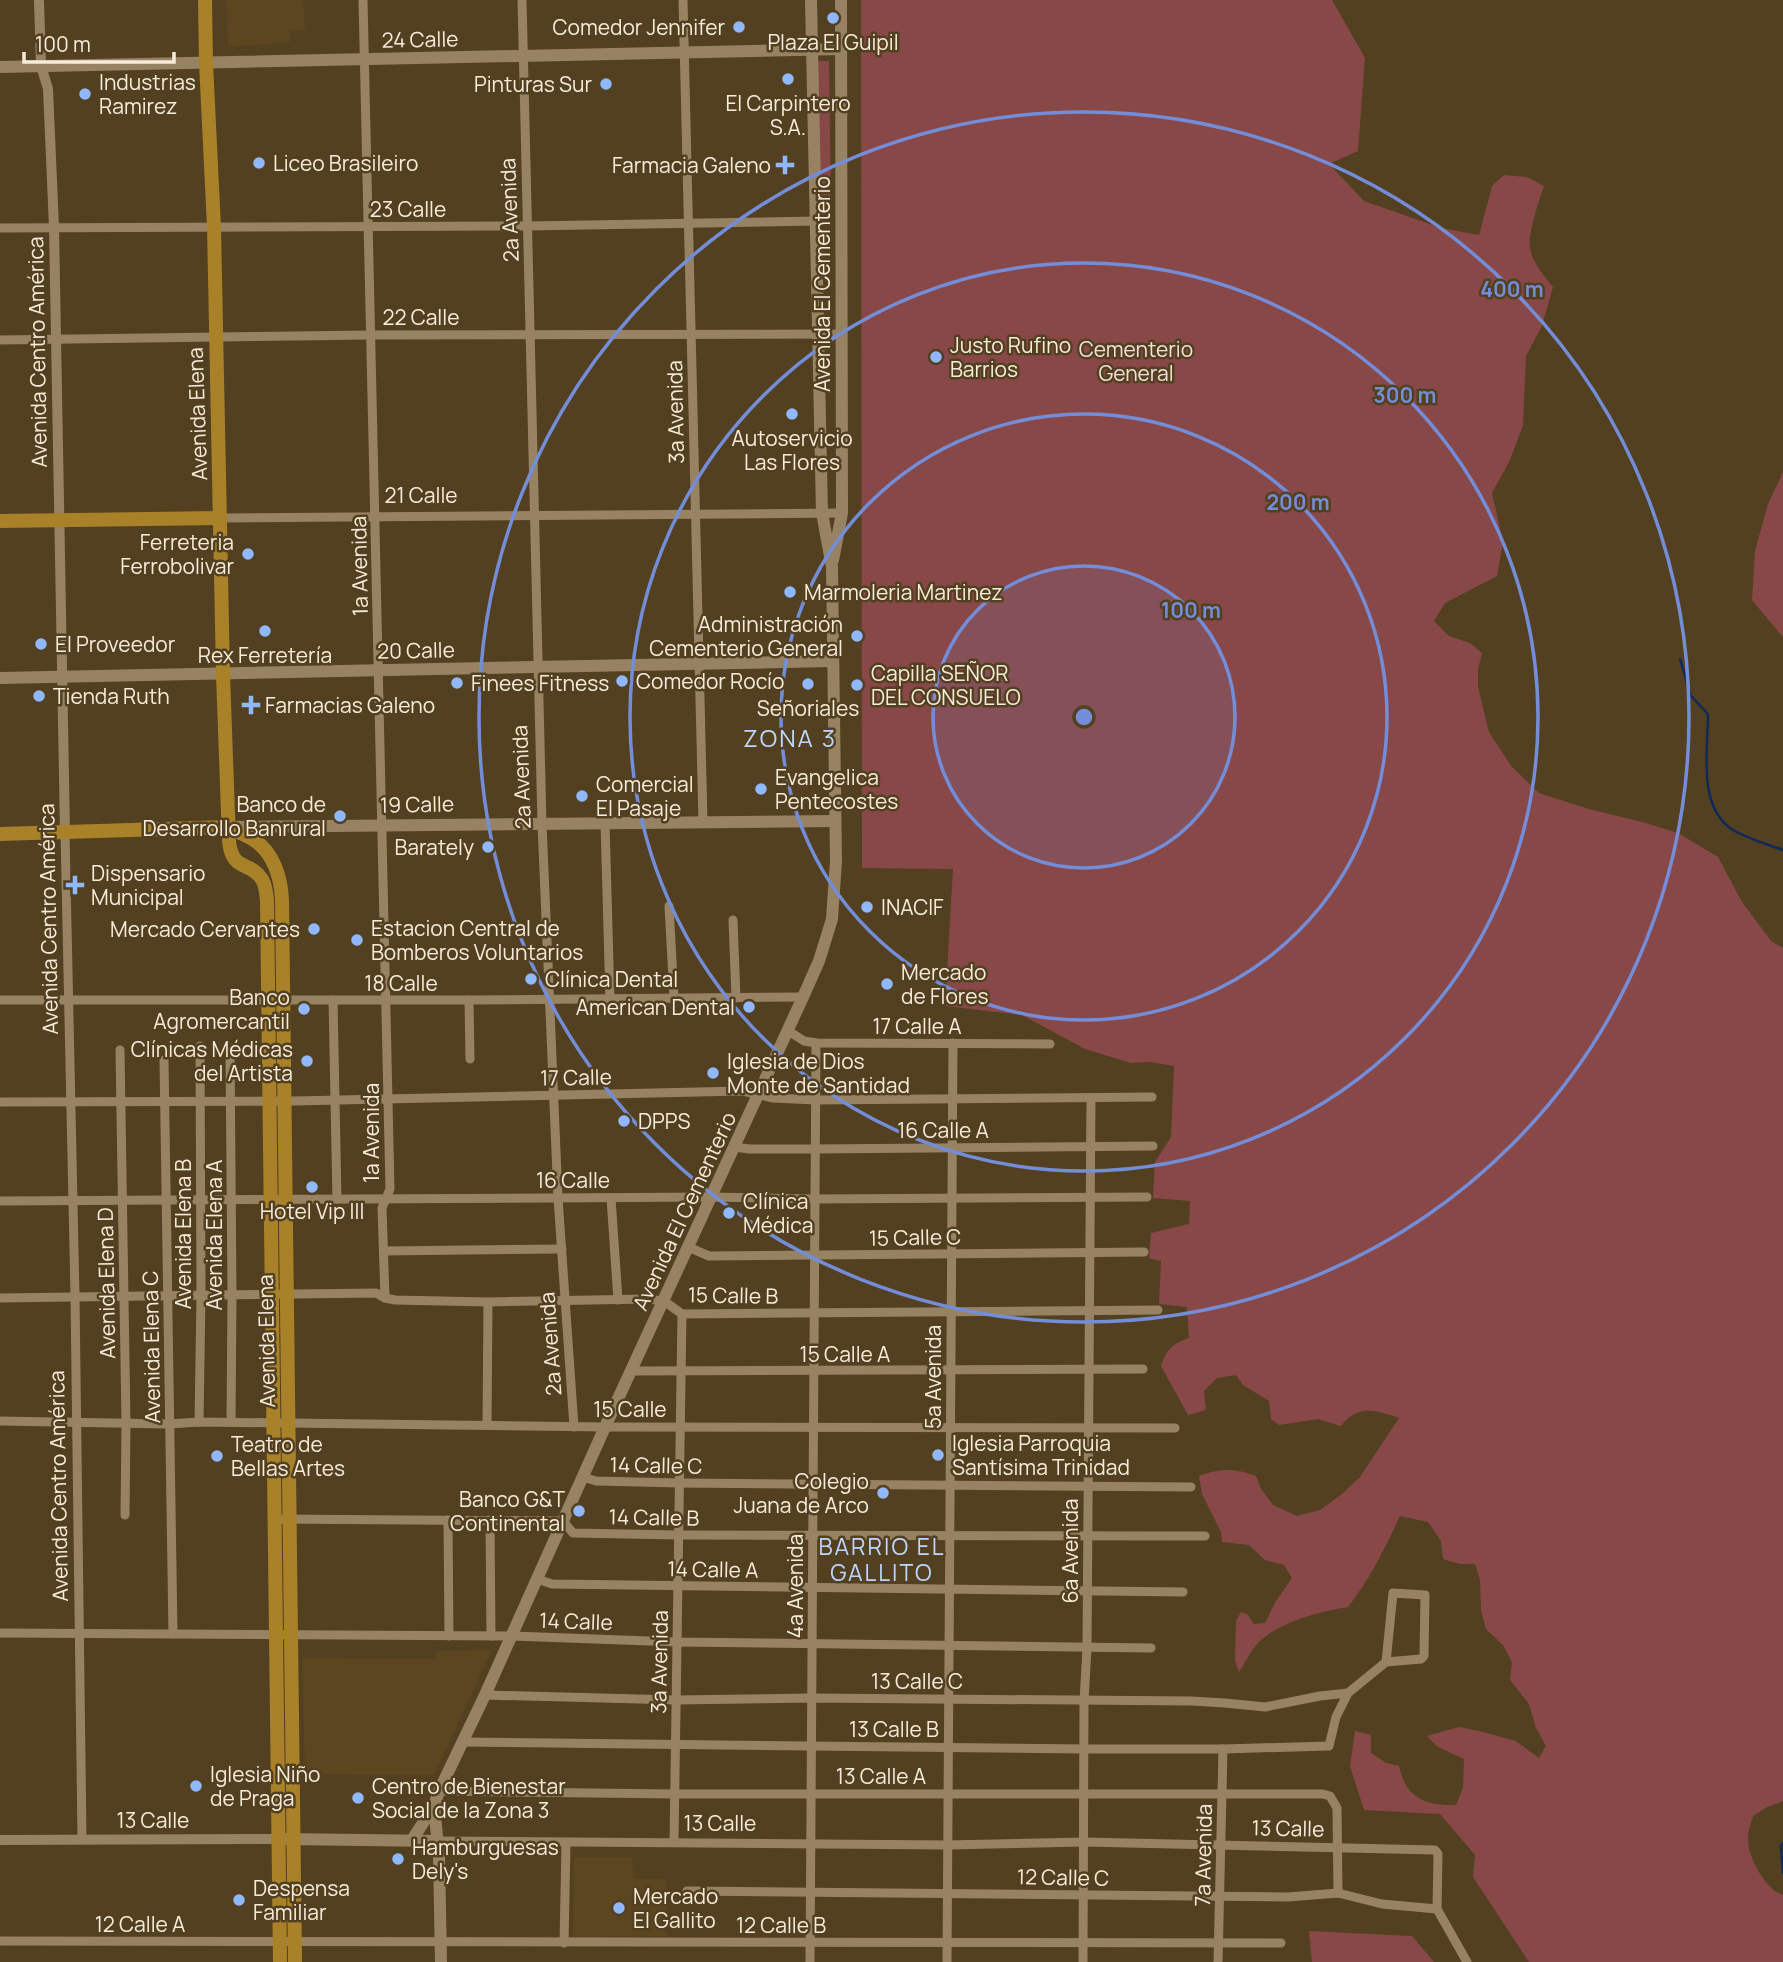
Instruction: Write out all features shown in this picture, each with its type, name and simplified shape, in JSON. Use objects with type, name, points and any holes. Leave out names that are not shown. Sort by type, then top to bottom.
[{"type":"main road","name":"Avenida Elena","points":[[205,0],[214,227],[223,674],[230,850],[241,865],[261,878],[265,889],[276,1000]]},
{"type":"main road","name":"Avenida El Cementerio","points":[[438,1841],[434,1806],[439,1790],[485,1695],[803,997],[819,961],[832,919],[836,861],[832,567],[822,513],[811,0]]},
{"type":"main road","name":"Avenida El Cementerio","points":[[832,567],[842,513],[841,0]]},
{"type":"main road","name":"24 Calle","points":[[0,67],[841,49]]},
{"type":"main road","name":"21 Calle","points":[[0,521],[221,518]]},
{"type":"main road","name":"20 Calle","points":[[0,678],[832,661]]},
{"type":"main road","name":"19 Calle","points":[[0,834],[229,827],[835,821]]},
{"type":"main road","name":"Avenida Elena","points":[[229,827],[263,848],[279,875],[282,900],[276,1000],[279,1294],[273,1423],[291,1634],[286,1839],[287,1942],[280,1962]]},
{"type":"main road","name":"Avenida Elena","points":[[279,1294],[289,1423],[276,1634],[286,1839]]},
{"type":"main road","points":[[412,1840],[434,1806]]},
{"type":"main road","name":"13 Calle","points":[[286,1839],[438,1841]]},
{"type":"main road","points":[[438,1841],[441,1962]]},
{"type":"main road","name":"Avenida Elena","points":[[287,1942],[295,1962]]},
{"type":"street","name":"Avenida Centro América","points":[[39,0],[41,66],[48,89],[54,227],[75,1296],[82,1839]]},
{"type":"street","name":"1a Avenida","points":[[363,0],[390,1189],[382,1208],[386,1298]]},
{"type":"street","name":"2a Avenida","points":[[522,0],[542,824],[558,1198],[575,1427]]},
{"type":"street","name":"3a Avenida","points":[[683,0],[703,822]]},
{"type":"street","name":"23 Calle","points":[[0,228],[528,226],[816,221]]},
{"type":"street","name":"22 Calle","points":[[0,340],[372,335],[841,334]]},
{"type":"street","name":"21 Calle","points":[[221,518],[842,513]]},
{"type":"street","points":[[605,823],[610,999]]},
{"type":"street","points":[[669,906],[674,998]]},
{"type":"street","points":[[733,920],[736,998]]},
{"type":"street","name":"18 Calle","points":[[0,1000],[803,997]]},
{"type":"street","points":[[333,1000],[337,1199]]},
{"type":"street","points":[[469,1000],[470,1059]]},
{"type":"street","name":"17 Calle A","points":[[787,1030],[804,1041],[816,1043],[1050,1044]]},
{"type":"street","name":"4a Avenida","points":[[810,1962],[816,1043]]},
{"type":"street","name":"5a Avenida","points":[[947,1962],[953,1044]]},
{"type":"street","name":"Avenida Elena B","points":[[199,1422],[200,1046]]},
{"type":"street","name":"Avenida Elena A","points":[[230,1048],[231,1422]]},
{"type":"street","name":"Avenida Elena D","points":[[120,1051],[125,1515]]},
{"type":"street","name":"Avenida Elena C","points":[[164,1060],[173,1634]]},
{"type":"street","name":"17 Calle","points":[[0,1102],[277,1101],[743,1091],[773,1098],[816,1100],[1152,1097]]},
{"type":"street","name":"6a Avenida","points":[[1083,1962],[1091,1098]]},
{"type":"street","name":"16 Calle A","points":[[734,1147],[815,1149],[1153,1146]]},
{"type":"street","name":"16 Calle","points":[[0,1201],[1147,1197]]},
{"type":"street","points":[[611,1198],[618,1300]]},
{"type":"street","name":"15 Calle C","points":[[688,1247],[709,1256],[1144,1252]]},
{"type":"street","points":[[384,1251],[562,1248]]},
{"type":"street","name":"15 Calle B","points":[[279,1294],[376,1293],[395,1300],[488,1302],[646,1299],[664,1301],[682,1314],[1157,1311]]},
{"type":"street","points":[[0,1297],[279,1294]]},
{"type":"street","points":[[487,1425],[488,1302]]},
{"type":"street","name":"3a Avenida","points":[[674,1842],[682,1314]]},
{"type":"street","name":"15 Calle A","points":[[632,1371],[1143,1369]]},
{"type":"street","name":"15 Calle","points":[[0,1421],[575,1427],[1175,1427]]},
{"type":"street","name":"14 Calle C","points":[[583,1477],[596,1481],[679,1483],[1191,1487]]},
{"type":"street","name":"14 Calle B","points":[[283,1519],[563,1521],[573,1533],[678,1535],[1205,1536]]},
{"type":"street","points":[[448,1520],[449,1636]]},
{"type":"street","points":[[490,1520],[491,1636]]},
{"type":"street","name":"14 Calle A","points":[[537,1579],[552,1584],[678,1587],[1183,1592]]},
{"type":"street","points":[[1348,1693],[1386,1662],[1424,1657],[1426,1596],[1423,1594],[1392,1594],[1386,1662]]},
{"type":"street","name":"14 Calle","points":[[0,1633],[512,1636],[677,1642],[1151,1648]]},
{"type":"street","name":"13 Calle C","points":[[485,1695],[676,1700],[812,1698],[1191,1701],[1265,1707],[1348,1693]]},
{"type":"street","name":"13 Calle B","points":[[461,1742],[1084,1749],[1326,1746],[1331,1744],[1336,1717],[1348,1693]]},
{"type":"street","name":"7a Avenida","points":[[1218,1962],[1223,1749]]},
{"type":"street","name":"13 Calle A","points":[[439,1790],[674,1794],[1323,1794],[1331,1796],[1337,1808],[1338,1848]]},
{"type":"street","name":"13 Calle","points":[[0,1840],[286,1839]]},
{"type":"street","name":"13 Calle","points":[[438,1841],[947,1845],[1084,1842],[1435,1850],[1438,1854],[1437,1909]]},
{"type":"street","points":[[564,1942],[566,1843]]},
{"type":"street","points":[[1338,1848],[1338,1893]]},
{"type":"street","name":"12 Calle C","points":[[687,1891],[1288,1897],[1338,1893],[1382,1904],[1437,1909]]},
{"type":"street","points":[[1437,1909],[1468,1962]]},
{"type":"street","name":"12 Calle A","points":[[0,1941],[287,1942]]},
{"type":"street","name":"12 Calle B","points":[[287,1942],[1282,1943]]},
{"type":"shaded area","points":[[226,0],[303,0],[305,30],[290,31],[290,42],[228,47]]},
{"type":"shaded area","points":[[438,1651],[491,1652],[434,1775],[305,1774],[304,1658],[435,1659]]},
{"type":"shaded area","name":"Mercado El Gallito","points":[[574,1857],[632,1857],[634,1879],[666,1879],[666,1936],[573,1937]]},
{"type":"green space","name":"Cementerio General","points":[[861,0],[1332,0],[1365,58],[1358,151],[1329,164],[1364,201],[1441,228],[1479,235],[1492,186],[1504,175],[1527,177],[1544,186],[1532,225],[1530,248],[1536,264],[1553,287],[1542,326],[1526,356],[1523,425],[1510,460],[1492,493],[1503,542],[1497,576],[1445,603],[1434,621],[1449,636],[1470,643],[1482,653],[1478,669],[1478,687],[1489,732],[1511,766],[1539,793],[1678,833],[1718,857],[1742,902],[1771,941],[1783,948],[1783,1801],[1753,1816],[1748,1838],[1751,1854],[1764,1880],[1783,1895],[1783,1962],[1529,1962],[1473,1877],[1475,1855],[1440,1814],[1364,1810],[1350,1766],[1355,1731],[1371,1735],[1371,1753],[1386,1763],[1399,1766],[1406,1786],[1412,1793],[1426,1802],[1445,1805],[1456,1805],[1463,1788],[1464,1759],[1438,1747],[1427,1736],[1459,1727],[1516,1741],[1539,1758],[1546,1746],[1536,1728],[1529,1704],[1510,1680],[1512,1662],[1503,1645],[1486,1629],[1481,1610],[1480,1580],[1475,1564],[1460,1564],[1443,1559],[1441,1541],[1428,1522],[1400,1516],[1370,1574],[1348,1607],[1312,1615],[1275,1630],[1257,1644],[1239,1672],[1235,1661],[1236,1621],[1241,1612],[1247,1614],[1254,1624],[1265,1623],[1292,1578],[1284,1565],[1265,1560],[1249,1545],[1222,1542],[1221,1532],[1202,1494],[1199,1476],[1227,1470],[1248,1473],[1256,1476],[1261,1489],[1273,1505],[1297,1516],[1320,1510],[1360,1477],[1399,1418],[1367,1411],[1354,1414],[1341,1426],[1318,1419],[1279,1425],[1271,1419],[1269,1401],[1243,1385],[1236,1375],[1217,1378],[1204,1391],[1206,1410],[1188,1415],[1161,1366],[1171,1348],[1189,1338],[1187,1307],[1159,1304],[1161,1261],[1149,1258],[1151,1233],[1189,1224],[1190,1201],[1153,1198],[1155,1162],[1171,1137],[1174,1066],[1150,1062],[1131,1063],[1085,1049],[1022,1015],[945,1006],[953,869],[862,868]]},
{"type":"green space","points":[[817,61],[829,61],[831,210],[820,210]]},
{"type":"green space","points":[[1783,472],[1783,637],[1752,600],[1755,551],[1768,504]]},
{"type":"green space","points":[[1309,1931],[1412,1936],[1434,1962],[1312,1962]]},
{"type":"waterway","points":[[1680,659],[1691,696],[1708,714],[1707,777],[1714,807],[1722,820],[1733,830],[1783,850]]},
{"type":"waterway","points":[[1783,1843],[1783,1873]]},
{"type":"place","name":"Plaza El Guipil","points":[[833,18]]},
{"type":"place","name":"Comedor Jennifer","points":[[739,27]]},
{"type":"place","name":"El Carpintero S.A.","points":[[788,79]]},
{"type":"place","name":"Pinturas Sur","points":[[606,84]]},
{"type":"place","name":"Industrias Ramirez","points":[[85,94]]},
{"type":"place","name":"Liceo Brasileiro","points":[[259,163]]},
{"type":"place","name":"Farmacia Galeno","points":[[785,165]]},
{"type":"place","name":"Justo Rufino Barrios","points":[[936,357]]},
{"type":"place","name":"Autoservicio Las Flores","points":[[792,414]]},
{"type":"place","name":"Ferreteria Ferrobolivar","points":[[248,554]]},
{"type":"place","name":"Marmoleria Martinez","points":[[790,592]]},
{"type":"place","name":"Rex Ferretería","points":[[265,631]]},
{"type":"place","name":"Administración Cementerio General","points":[[857,636]]},
{"type":"place","name":"El Proveedor","points":[[41,644]]},
{"type":"place","name":"Comedor Rocío","points":[[622,681]]},
{"type":"place","name":"Finees Fitness","points":[[457,683]]},
{"type":"place","name":"Señoriales","points":[[808,684]]},
{"type":"place","name":"Capilla SEÑOR DEL CONSUELO","points":[[857,685]]},
{"type":"place","name":"Tienda Ruth","points":[[39,696]]},
{"type":"place","name":"Farmacias Galeno","points":[[251,705]]},
{"type":"place","name":"Evangelica Pentecostes","points":[[761,789]]},
{"type":"place","name":"Comercial El Pasaje","points":[[582,796]]},
{"type":"place","name":"Banco de Desarrollo Banrural","points":[[340,816]]},
{"type":"place","name":"Barately","points":[[488,847]]},
{"type":"place","name":"Dispensario Municipal","points":[[75,885]]},
{"type":"place","name":"INACIF","points":[[867,907]]},
{"type":"place","name":"Mercado Cervantes","points":[[314,929]]},
{"type":"place","name":"Estacion Central de Bomberos Voluntarios","points":[[357,940]]},
{"type":"place","name":"Clínica Dental","points":[[531,979]]},
{"type":"place","name":"Mercado de Flores","points":[[887,984]]},
{"type":"place","name":"American Dental","points":[[749,1007]]},
{"type":"place","name":"Banco Agromercantil","points":[[304,1009]]},
{"type":"place","name":"Clínicas Médicas del Artista","points":[[307,1061]]},
{"type":"place","name":"Iglesia de Dios Monte de Santidad","points":[[713,1073]]},
{"type":"place","name":"DPPS","points":[[624,1121]]},
{"type":"place","name":"Hotel Vip III","points":[[312,1187]]},
{"type":"place","name":"Clínica Médica","points":[[729,1213]]},
{"type":"place","name":"Iglesia Parroquia Santísima Trinidad","points":[[938,1455]]},
{"type":"place","name":"Teatro de Bellas Artes","points":[[217,1456]]},
{"type":"place","name":"Colegio Juana de Arco","points":[[883,1493]]},
{"type":"place","name":"Banco G&T Continental","points":[[579,1511]]},
{"type":"place","name":"Iglesia Niño de Praga","points":[[196,1786]]},
{"type":"place","name":"Centro de Bienestar Social de la Zona 3","points":[[358,1798]]},
{"type":"place","name":"Hamburguesas Dely's","points":[[398,1859]]},
{"type":"place","name":"Despensa Familiar","points":[[239,1900]]},
{"type":"place","name":"Mercado El Gallito","points":[[619,1908]]},
{"type":"district","name":"ZONA 3","points":[[790,737]]},
{"type":"district","name":"BARRIO EL GALLITO","points":[[882,1559]]}]
